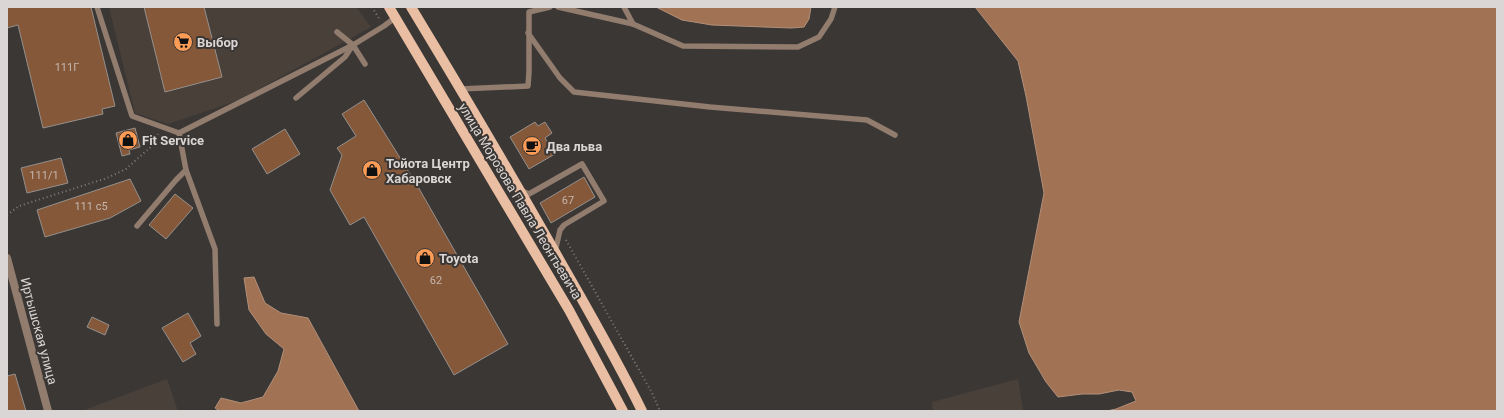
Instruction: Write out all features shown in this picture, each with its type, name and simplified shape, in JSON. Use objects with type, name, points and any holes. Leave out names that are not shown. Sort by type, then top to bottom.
[{"type":"main road","name":"улица Морозова Павла Леонтьевича","points":[[389,7],[569,310],[623,411]]},
{"type":"main road","name":"улица Морозова Павла Леонтьевича","points":[[411,7],[460,88],[613,353],[642,411]]},
{"type":"street","name":"Иртышская улица","points":[[7,258],[48,411]]},
{"type":"lane","points":[[97,7],[132,116],[179,133],[353,45],[396,17]]},
{"type":"lane","points":[[460,88],[528,86],[530,72],[528,33],[529,12],[550,7]]},
{"type":"lane","points":[[558,7],[634,24],[683,46],[798,47],[819,37],[831,19],[835,7]]},
{"type":"lane","points":[[624,7],[634,24]]},
{"type":"lane","points":[[337,32],[353,45],[364,64]]},
{"type":"lane","points":[[528,33],[560,78],[574,92],[710,107],[867,120],[895,135]]},
{"type":"lane","points":[[296,98],[345,57],[353,45]]},
{"type":"lane","points":[[179,133],[186,170],[215,249],[217,324]]},
{"type":"lane","points":[[519,190],[529,194],[582,164],[604,201],[564,225],[560,230],[555,252]]},
{"type":"lane","points":[[138,226],[186,170]]},
{"type":"path","points":[[372,7],[384,26]]},
{"type":"path","points":[[7,215],[19,206],[107,178],[126,169],[154,144],[159,132]]},
{"type":"path","points":[[560,230],[652,393],[660,411]]},
{"type":"shaded area","points":[[109,7],[356,7],[371,27],[239,100],[168,124],[135,113]]},
{"type":"shaded area","points":[[656,7],[811,7],[809,19],[804,27],[791,28],[712,25],[682,20]]},
{"type":"shaded area","points":[[975,7],[1497,7],[1497,411],[1107,411],[1136,401],[1132,392],[1119,390],[1099,394],[1082,394],[1058,397],[1046,382],[1029,353],[1019,322],[1044,193],[1026,96],[1018,61]]},
{"type":"shaded area","points":[[254,277],[265,303],[281,313],[308,318],[359,411],[220,411],[215,408],[221,398],[241,403],[263,397],[278,371],[284,349],[266,334],[249,310],[244,278]]},
{"type":"shaded area","points":[[167,379],[178,411],[82,411]]},
{"type":"shaded area","points":[[1018,379],[1023,411],[933,411],[932,402]]},
{"type":"building","points":[[7,7],[91,7],[115,106],[102,109],[103,114],[43,128],[18,25],[7,28]]},
{"type":"building","name":"Выбор","points":[[144,7],[204,7],[222,77],[165,92]]},
{"type":"building","points":[[364,100],[417,185],[508,344],[454,375],[364,217],[350,225],[330,190],[342,155],[337,148],[356,136],[342,114]]},
{"type":"building","name":"Два льва","points":[[535,122],[538,126],[545,122],[552,133],[545,138],[555,154],[529,169],[510,137]]},
{"type":"building","points":[[135,128],[140,147],[129,150],[130,154],[122,156],[116,133]]},
{"type":"building","points":[[285,129],[300,154],[267,174],[252,149]]},
{"type":"building","points":[[61,158],[68,183],[27,193],[21,168]]},
{"type":"building","points":[[584,177],[595,197],[551,223],[540,203]]},
{"type":"building","points":[[130,179],[141,201],[110,218],[45,237],[37,210]]},
{"type":"building","points":[[175,194],[193,208],[166,239],[149,225]]},
{"type":"building","points":[[188,313],[201,336],[190,343],[196,354],[183,362],[162,328]]},
{"type":"building","points":[[92,317],[109,325],[105,335],[87,327]]},
{"type":"building","points":[[15,374],[26,411],[7,411],[7,376]]},
{"type":"place","name":"Выбор","points":[[183,42]]},
{"type":"place","name":"Fit Service","points":[[128,140]]},
{"type":"place","name":"Два льва","points":[[532,146]]},
{"type":"place","name":"Тойота Центр Хабаровск","points":[[372,170]]},
{"type":"place","name":"Toyota","points":[[425,258]]}]
